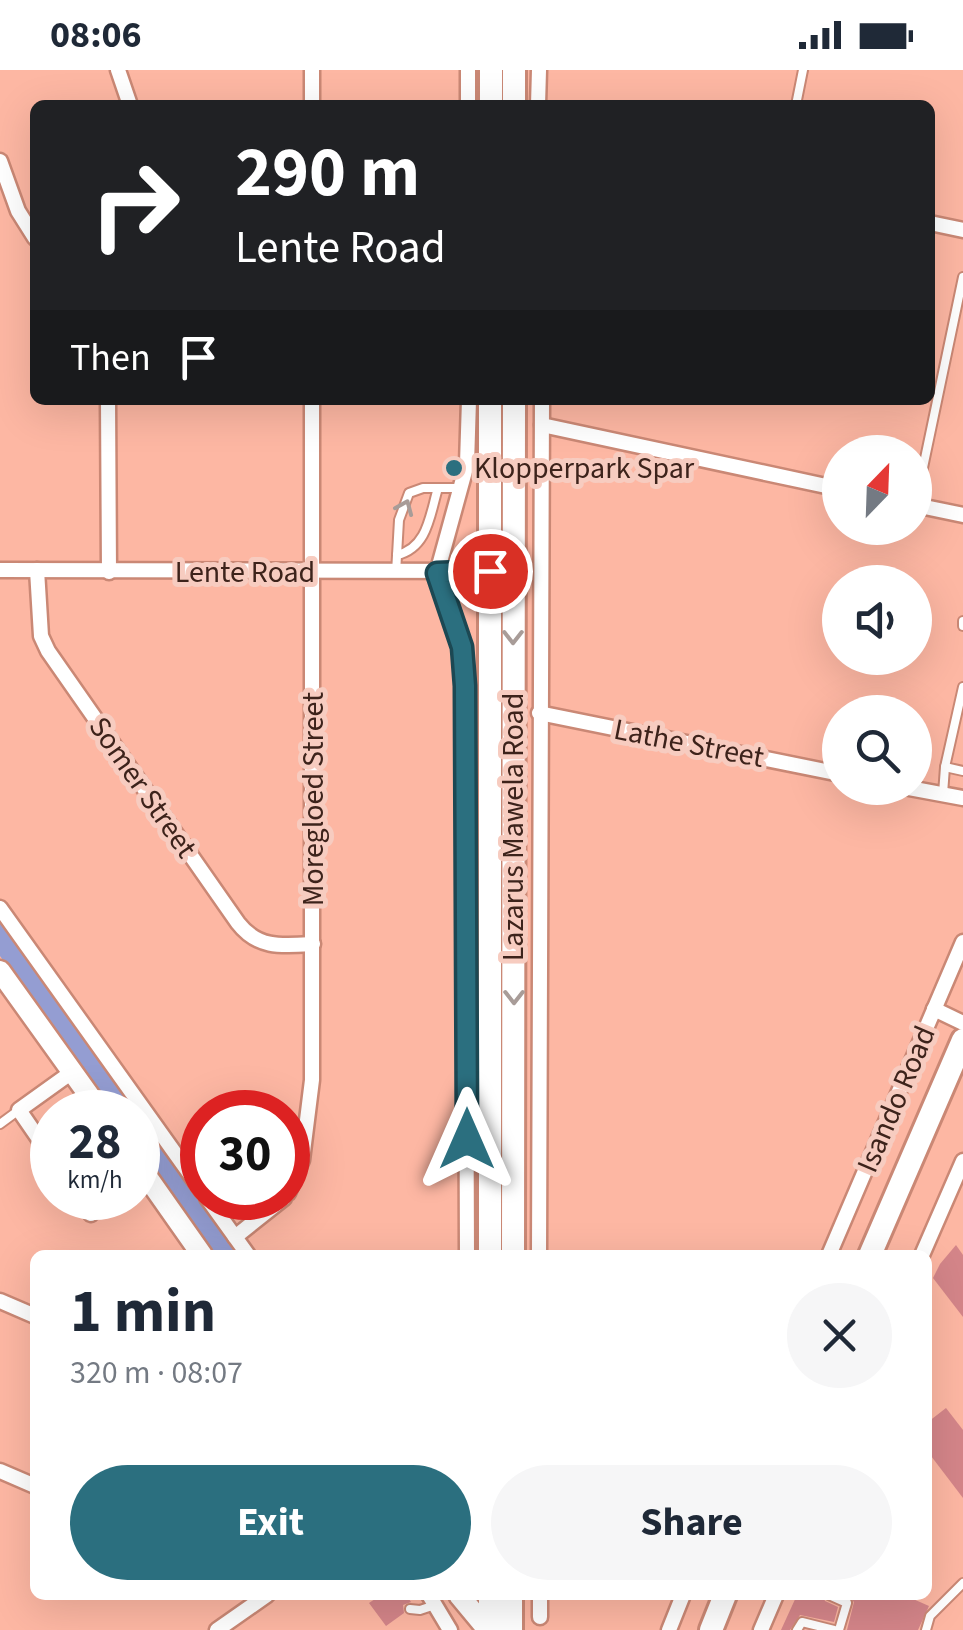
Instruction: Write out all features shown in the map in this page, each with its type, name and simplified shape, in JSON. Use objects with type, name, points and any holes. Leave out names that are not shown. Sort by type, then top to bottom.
[{"type":"main road","points":[[490,70],[491,100]]},
{"type":"main road","points":[[514,70],[514,100]]},
{"type":"main road","name":"Lazarus Mawela Road","points":[[490,405],[490,1250]]},
{"type":"main road","name":"Lazarus Mawela Road","points":[[514,405],[514,1250]]},
{"type":"main road","points":[[490,571],[504,546],[514,495]]},
{"type":"main road","points":[[1,973],[85,1090]]},
{"type":"main road","name":"Isando Road","points":[[872,1250],[963,1040]]},
{"type":"main road","points":[[160,1195],[198,1250]]},
{"type":"main road","points":[[464,1600],[489,1630]]},
{"type":"main road","points":[[489,1630],[490,1600]]},
{"type":"main road","points":[[511,1630],[512,1600]]},
{"type":"main road","points":[[711,1630],[723,1600]]},
{"type":"street","points":[[118,70],[128,100]]},
{"type":"street","points":[[312,70],[312,100]]},
{"type":"street","points":[[468,70],[468,100]]},
{"type":"street","points":[[538,100],[539,70]]},
{"type":"street","points":[[0,161],[18,210],[30,230]]},
{"type":"street","points":[[935,225],[963,230]]},
{"type":"street","points":[[108,405],[109,572]]},
{"type":"street","name":"Moregloed Street","points":[[310,1110],[312,405]]},
{"type":"street","points":[[467,1250],[465,686],[462,647],[437,573],[468,454],[468,405]]},
{"type":"street","points":[[539,1250],[542,405]]},
{"type":"street","points":[[542,426],[822,485]]},
{"type":"street","points":[[932,510],[963,516]]},
{"type":"street","name":"Lente Road","points":[[0,570],[490,571]]},
{"type":"street","name":"Somer Street","points":[[36,570],[41,636],[48,651],[238,923],[250,936],[270,945],[313,944]]},
{"type":"street","name":"Lathe Street","points":[[538,713],[822,770]]},
{"type":"street","points":[[932,792],[963,798]]},
{"type":"street","points":[[0,908],[180,1159]]},
{"type":"street","name":"Isando Road","points":[[830,1250],[963,942]]},
{"type":"street","points":[[934,1010],[963,1023]]},
{"type":"street","points":[[30,1126],[19,1110],[72,1072]]},
{"type":"street","points":[[924,1250],[963,1162]]},
{"type":"street","points":[[224,1220],[245,1250]]},
{"type":"street","name":"Moregloed Street","points":[[235,1236],[255,1220]]},
{"type":"street","points":[[0,1301],[30,1314]]},
{"type":"street","points":[[0,1471],[30,1484]]},
{"type":"street","points":[[227,1628],[261,1600]]},
{"type":"street","points":[[432,1600],[450,1630]]},
{"type":"street","points":[[540,1600],[540,1617]]},
{"type":"street","points":[[669,1630],[681,1600]]},
{"type":"street","points":[[761,1630],[774,1600]]},
{"type":"lane","points":[[797,100],[803,70]]},
{"type":"lane","points":[[930,435],[963,276]]},
{"type":"lane","points":[[396,555],[408,552],[420,542],[438,488]]},
{"type":"lane","points":[[396,572],[399,520],[406,498],[418,489],[460,488]]},
{"type":"lane","points":[[944,794],[945,767],[963,687]]},
{"type":"lane","points":[[945,767],[963,771]]},
{"type":"lane","points":[[0,1124],[19,1110]]},
{"type":"lane","points":[[926,1630],[930,1616],[963,1583]]},
{"type":"lane","points":[[410,1609],[420,1610],[432,1600]]},
{"type":"lane","points":[[796,1630],[799,1623],[806,1622],[837,1630],[846,1603],[840,1600]]},
{"type":"shaded area","points":[[0,921],[120,1090],[96,1090],[0,956]]},
{"type":"shaded area","points":[[160,1146],[180,1174],[180,1207],[160,1179]]},
{"type":"shaded area","points":[[189,1220],[212,1220],[233,1250],[210,1250]]},
{"type":"building","points":[[956,1245],[963,1255],[963,1317],[933,1278]]},
{"type":"building","points":[[946,1408],[963,1430],[963,1498],[932,1457],[932,1419]]},
{"type":"building","points":[[795,1600],[824,1600],[838,1607],[834,1622],[800,1615],[790,1630],[781,1630]]},
{"type":"building","points":[[915,1600],[929,1606],[918,1630],[847,1630],[854,1602]]},
{"type":"building","points":[[411,1602],[403,1605],[404,1613],[386,1626],[369,1603]]},
{"type":"place","name":"Klopperpark Spar","points":[[454,468]]},
{"type":"route","points":[[467,1139],[464,657],[437,573],[490,571]]}]
